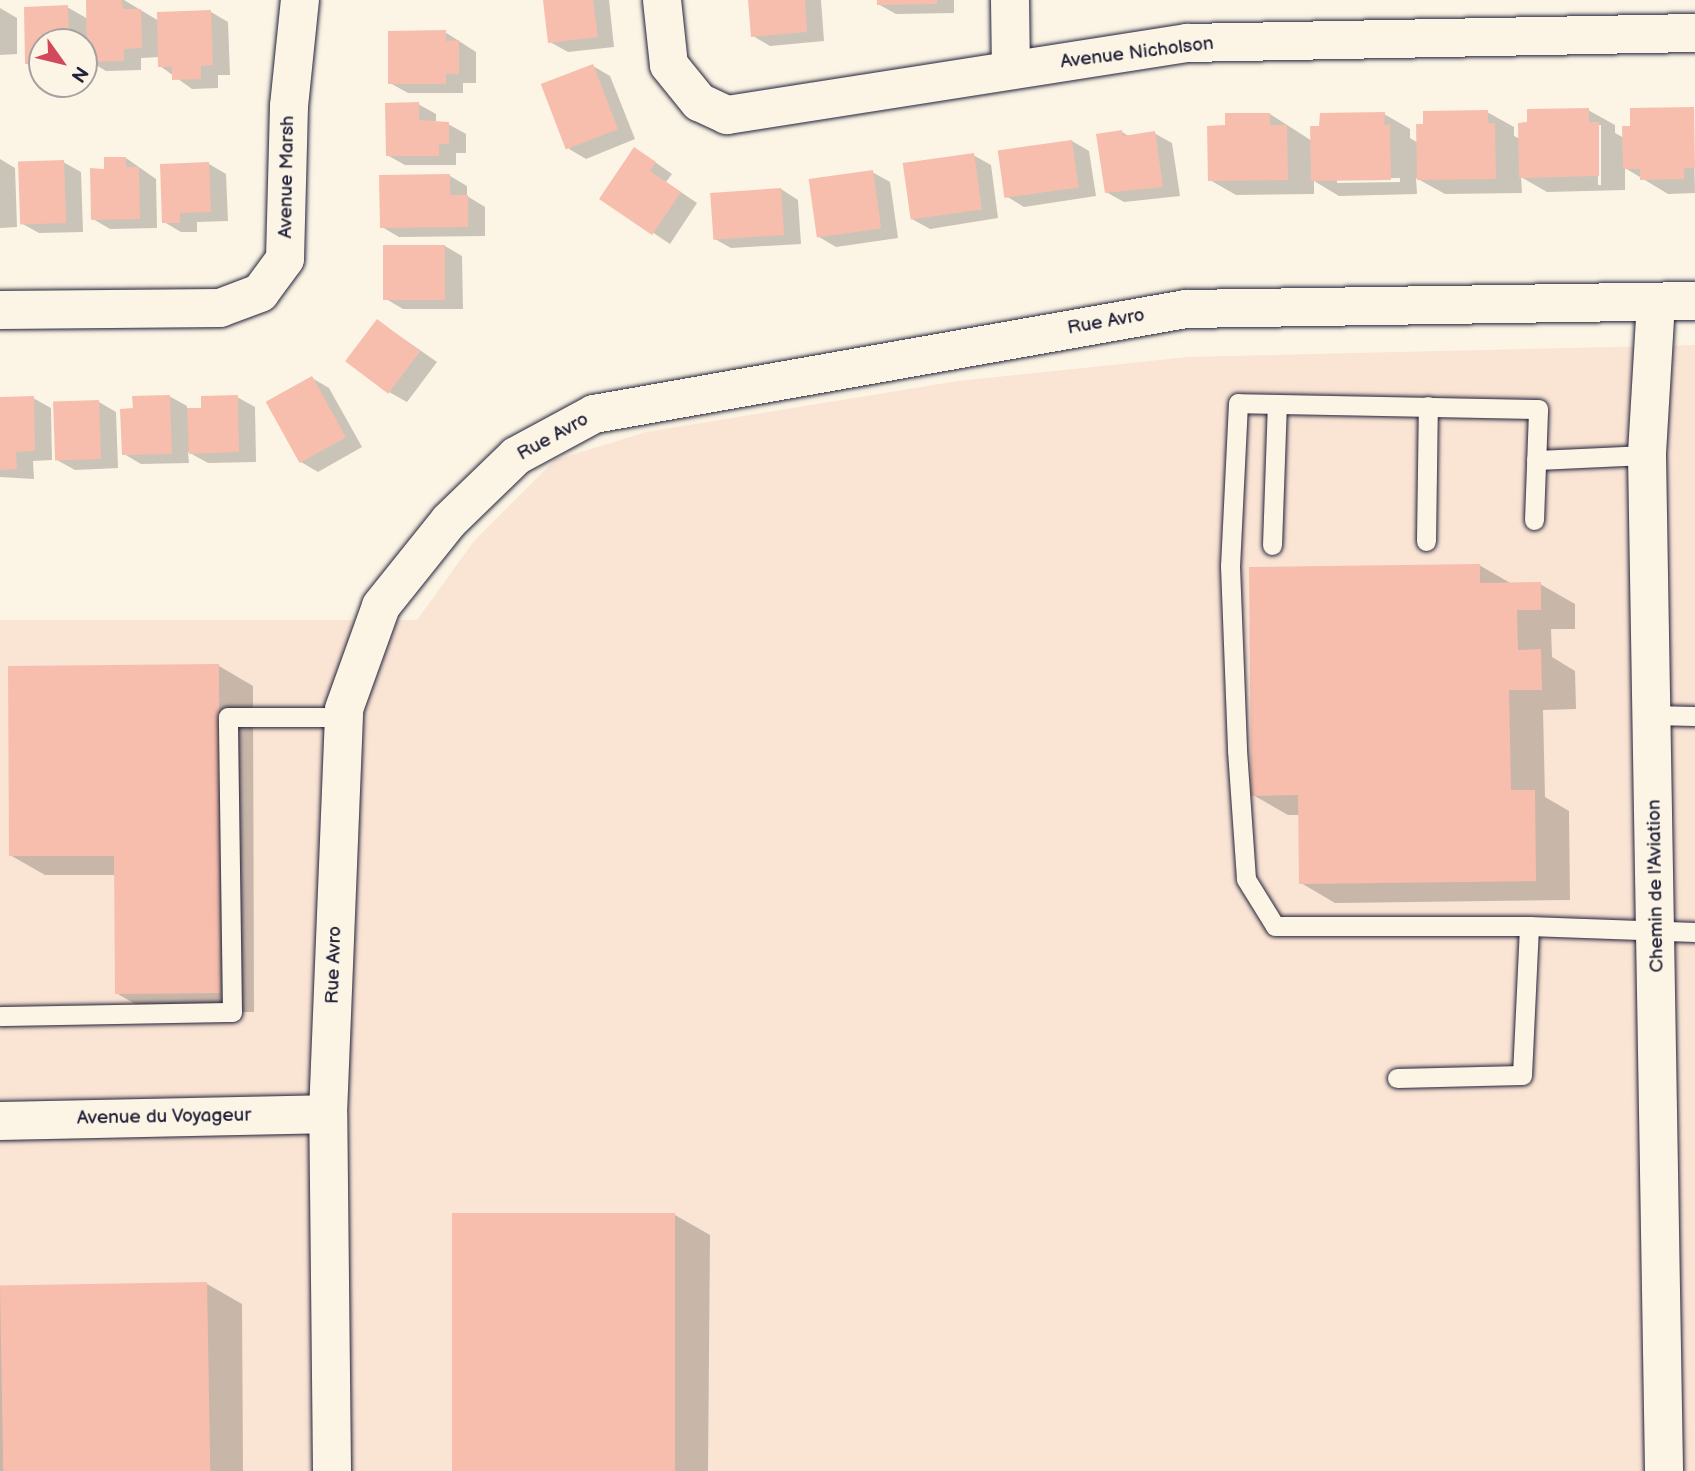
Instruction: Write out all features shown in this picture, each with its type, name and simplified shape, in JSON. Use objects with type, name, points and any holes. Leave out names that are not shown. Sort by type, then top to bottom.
[{"type":"street","name":"Avenue Marsh","points":[[0,310],[220,308],[260,293],[285,258],[289,106],[300,0]]},
{"type":"street","name":"Avenue Nicholson","points":[[662,0],[669,65],[699,102],[727,115],[1187,43],[1695,33]]},
{"type":"street","points":[[1010,0],[1011,69]]},
{"type":"street","name":"Rue Avro","points":[[332,1471],[328,1114],[344,709],[381,606],[449,521],[516,456],[594,414],[1186,309],[1695,301]]},
{"type":"street","name":"Chemin de l'Aviation","points":[[1656,302],[1647,455],[1664,1471]]},
{"type":"street","name":"Avenue du Voyageur","points":[[0,1121],[328,1114]]},
{"type":"lane","points":[[1534,520],[1538,409],[1238,403],[1230,566],[1245,879],[1275,926],[1528,926],[1695,932]]},
{"type":"lane","points":[[1272,545],[1277,404]]},
{"type":"lane","points":[[1426,541],[1429,407]]},
{"type":"lane","points":[[1536,460],[1647,455]]},
{"type":"lane","points":[[1652,715],[1695,716]]},
{"type":"lane","points":[[0,1016],[232,1012],[228,717],[343,717]]},
{"type":"lane","points":[[1397,1078],[1522,1075],[1528,926]]},
{"type":"shaded area","points":[[1695,345],[1695,1471],[0,1471],[0,620],[417,620],[474,541],[555,460],[646,432],[958,381],[1188,357]]},
{"type":"building","points":[[86,0],[122,0],[123,9],[141,9],[142,48],[124,49],[124,61],[98,62],[98,28],[86,28]]},
{"type":"building","points":[[543,0],[593,0],[598,37],[548,43]]},
{"type":"building","points":[[748,0],[805,0],[807,32],[751,37]]},
{"type":"building","points":[[877,0],[937,0],[937,4],[877,5]]},
{"type":"building","points":[[68,5],[69,28],[28,28],[28,64],[25,64],[24,7]]},
{"type":"building","points":[[211,10],[213,65],[201,66],[201,79],[172,80],[172,67],[158,67],[157,12]]},
{"type":"building","points":[[446,30],[446,41],[459,40],[459,74],[446,74],[446,84],[388,84],[388,31]]},
{"type":"building","points":[[593,64],[618,129],[566,149],[541,84]]},
{"type":"building","points":[[419,102],[419,120],[449,122],[449,144],[439,144],[439,156],[386,156],[385,103]]},
{"type":"building","points":[[1694,107],[1695,168],[1684,168],[1684,179],[1640,180],[1640,169],[1623,169],[1622,126],[1630,126],[1630,108]]},
{"type":"building","points":[[1589,108],[1589,122],[1599,122],[1599,176],[1519,178],[1518,123],[1527,122],[1527,109]]},
{"type":"building","points":[[1488,110],[1488,123],[1495,123],[1496,179],[1417,180],[1416,124],[1423,124],[1423,111]]},
{"type":"building","points":[[1385,112],[1384,125],[1390,124],[1391,180],[1311,181],[1310,126],[1319,126],[1320,113]]},
{"type":"building","points":[[1225,113],[1270,113],[1270,125],[1287,125],[1288,180],[1208,181],[1207,126],[1225,125]]},
{"type":"building","points":[[1122,130],[1123,136],[1155,131],[1163,187],[1105,193],[1096,134]]},
{"type":"building","points":[[1072,140],[1079,188],[1004,198],[998,150]]},
{"type":"building","points":[[634,147],[656,162],[650,171],[681,192],[652,235],[599,199]]},
{"type":"building","points":[[974,153],[982,209],[911,219],[903,163]]},
{"type":"building","points":[[104,157],[126,157],[126,167],[139,167],[140,219],[91,220],[90,168],[104,169]]},
{"type":"building","points":[[64,160],[66,223],[20,225],[18,162]]},
{"type":"building","points":[[209,162],[211,212],[180,213],[180,223],[162,223],[160,164]]},
{"type":"building","points":[[873,170],[881,228],[817,237],[809,179]]},
{"type":"building","points":[[450,174],[450,195],[468,195],[468,227],[380,228],[379,175]]},
{"type":"building","points":[[781,188],[784,235],[713,240],[710,193]]},
{"type":"building","points":[[383,245],[445,245],[445,300],[383,300]]},
{"type":"building","points":[[377,319],[420,351],[388,394],[345,361]]},
{"type":"building","points":[[312,376],[346,437],[300,463],[266,402]]},
{"type":"building","points":[[170,395],[172,454],[122,455],[120,409],[133,408],[132,396]]},
{"type":"building","points":[[238,395],[239,452],[189,454],[187,408],[201,408],[201,396]]},
{"type":"building","points":[[34,396],[35,451],[16,452],[17,469],[0,470],[0,397]]},
{"type":"building","points":[[99,400],[101,459],[55,461],[53,402]]},
{"type":"building","points":[[1480,564],[1480,583],[1541,582],[1541,610],[1517,610],[1518,650],[1541,649],[1542,690],[1509,690],[1511,790],[1535,790],[1536,881],[1299,884],[1298,795],[1251,796],[1249,567]]},
{"type":"building","points":[[219,664],[220,993],[115,994],[114,856],[9,856],[8,666]]},
{"type":"building","points":[[452,1213],[675,1213],[675,1471],[452,1471]]},
{"type":"building","points":[[207,1282],[210,1471],[3,1471],[0,1286]]}]
